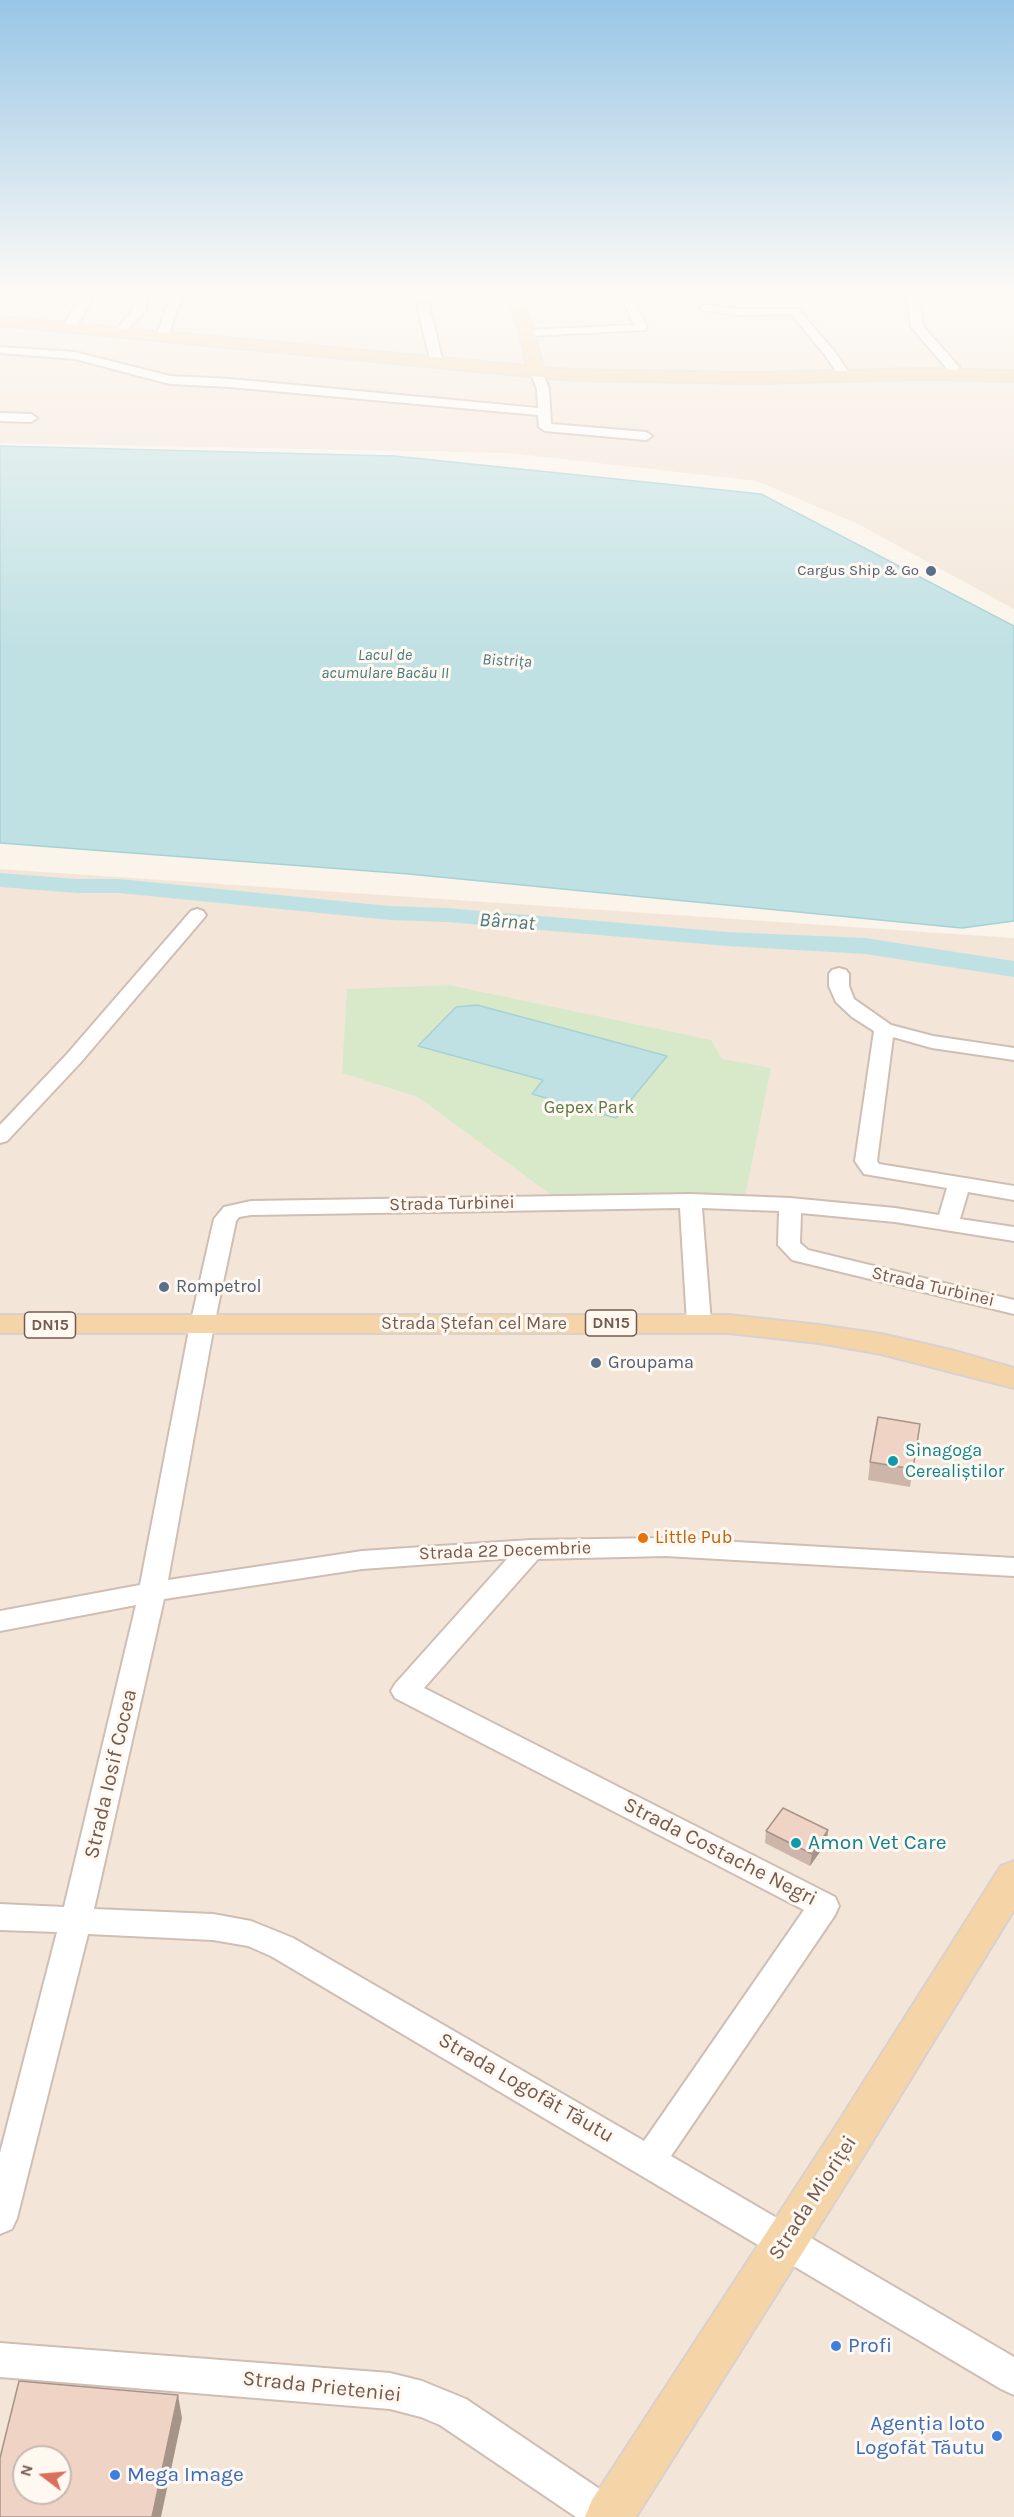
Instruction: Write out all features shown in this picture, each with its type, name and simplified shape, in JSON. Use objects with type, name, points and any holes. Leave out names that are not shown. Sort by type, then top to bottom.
[{"type":"main road","name":"Strada Ștefan cel Mare","points":[[0,1324],[699,1323],[760,1327],[861,1340],[916,1351],[1014,1378]]},
{"type":"main road","name":"Strada Mioriței","points":[[609,2517],[1014,1877]]},
{"type":"street","points":[[540,411],[546,412],[544,424],[548,428],[646,436]]},
{"type":"street","points":[[0,417],[32,418]]},
{"type":"street","points":[[0,1137],[74,1058],[197,915]]},
{"type":"street","points":[[839,975],[839,986],[846,1002],[884,1029],[932,1042],[1014,1054]]},
{"type":"street","points":[[884,1029],[866,1161],[872,1169],[1014,1194]]},
{"type":"street","points":[[948,1224],[959,1185]]},
{"type":"street","points":[[691,1201],[699,1323]]},
{"type":"street","name":"Strada Turbinei","points":[[202,1325],[225,1220],[232,1212],[262,1208],[691,1201],[790,1205],[895,1215],[1014,1234]]},
{"type":"street","name":"Strada Turbinei","points":[[790,1205],[789,1245],[800,1255],[1014,1306]]},
{"type":"street","name":"Strada Iosif Cocea","points":[[0,2218],[76,1921],[152,1593],[202,1325]]},
{"type":"street","name":"Strada 22 Decembrie","points":[[0,1621],[152,1593],[362,1560],[428,1554],[531,1549],[666,1547],[1014,1567]]},
{"type":"street","name":"Strada Costache Negri","points":[[531,1549],[405,1691],[824,1906],[649,2161]]},
{"type":"street","name":"Strada Logofăt Tăutu","points":[[0,1917],[213,1927],[261,1938],[307,1961],[1014,2378]]},
{"type":"street","name":"Strada Prieteniei","points":[[0,2360],[390,2391],[422,2399],[453,2412],[609,2517]]},
{"type":"shaded area","points":[[0,411],[1014,411],[1014,609],[860,525],[757,481],[508,453],[0,443]]},
{"type":"shaded area","points":[[0,869],[1014,938],[1014,2517],[0,2517]]},
{"type":"green space","name":"Gepex Park","points":[[449,985],[711,1040],[722,1059],[771,1068],[743,1206],[561,1202],[418,1097],[342,1073],[347,989]]},
{"type":"water","name":"Lacul de acumulare Bacău II","points":[[0,446],[394,456],[761,494],[1014,626],[1014,921],[962,928],[409,874],[0,843]]},
{"type":"water","points":[[477,1005],[667,1056],[616,1118],[532,1094],[543,1080],[418,1046],[456,1007]]},
{"type":"building","points":[[878,1417],[920,1424],[913,1469],[870,1462]]},
{"type":"building","points":[[783,1808],[828,1830],[812,1854],[766,1831]]},
{"type":"building","name":"Mega Image","points":[[19,2381],[178,2395],[152,2517],[0,2517],[0,2458]]},
{"type":"waterway","name":"Bârnat","points":[[0,880],[77,886],[119,886],[390,913],[447,915],[727,939],[865,946],[1014,969]]},
{"type":"place","name":"Cargus Ship & Go","points":[[931,571]]},
{"type":"place","name":"Rompetrol","points":[[164,1287]]},
{"type":"place","name":"Groupama","points":[[596,1363]]},
{"type":"place","name":"Sinagoga Cerealiștilor","points":[[893,1461]]},
{"type":"place","name":"Little Pub","points":[[643,1538]]},
{"type":"place","name":"Amon Vet Care","points":[[796,1843]]},
{"type":"place","name":"Profi","points":[[836,2346]]},
{"type":"place","name":"Agenția loto Logofăt Tăutu","points":[[997,2436]]},
{"type":"place","name":"Mega Image","points":[[115,2475]]},
{"type":"water label","name":"Bistrița","points":[[507,661]]}]
